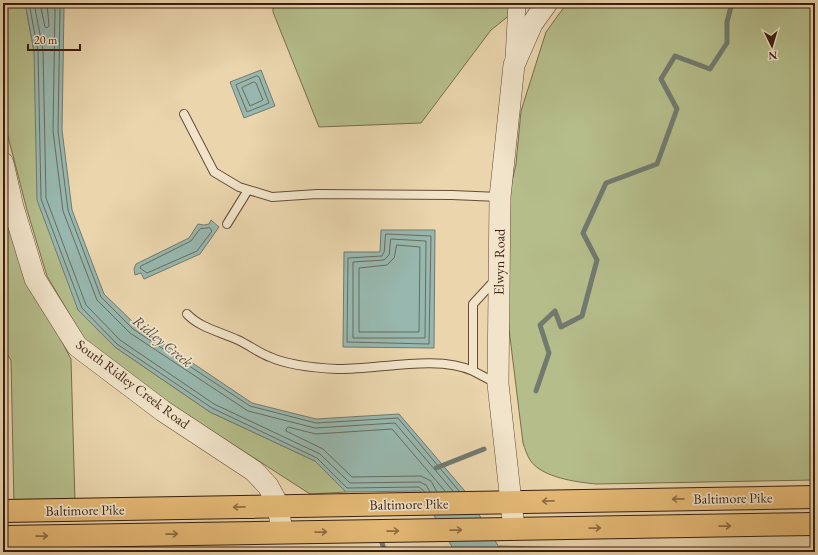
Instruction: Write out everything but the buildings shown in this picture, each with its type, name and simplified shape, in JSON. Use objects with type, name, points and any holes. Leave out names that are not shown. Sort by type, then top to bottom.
[{"type":"main road","name":"Baltimore Pike","points":[[3,511],[815,497]]},
{"type":"main road","name":"Baltimore Pike","points":[[3,537],[815,524]]},
{"type":"street","points":[[514,65],[517,3]]},
{"type":"street","name":"Elwyn Road","points":[[514,529],[498,384],[500,197],[514,65],[532,24],[547,3]]},
{"type":"street","name":"South Ridley Creek Road","points":[[3,162],[13,207],[35,279],[77,346],[163,411],[254,471],[268,486],[278,506],[282,532]]},
{"type":"lane","points":[[184,114],[214,172],[248,190],[272,197],[317,194],[452,195],[500,197]]},
{"type":"lane","points":[[227,224],[248,190]]},
{"type":"lane","points":[[473,371],[473,304],[498,276]]},
{"type":"lane","points":[[187,314],[203,326],[253,346],[270,357],[303,365],[336,369],[430,364],[460,365],[498,384]]},
{"type":"green space","points":[[3,3],[25,3],[78,310],[115,347],[210,412],[315,461],[346,492],[310,494],[124,374],[87,344],[47,276],[27,210],[3,117]]},
{"type":"green space","points":[[273,3],[525,3],[491,30],[421,123],[319,127],[273,12]]},
{"type":"green space","points":[[567,3],[815,3],[815,480],[596,484],[579,482],[551,475],[536,466],[530,460],[523,443],[508,321],[508,200],[516,164],[521,111],[546,32]]},
{"type":"green space","points":[[3,192],[30,281],[71,359],[75,503],[14,505],[11,360],[3,348]]},
{"type":"green space","points":[[499,546],[737,552],[502,552]]},
{"type":"green space","points":[[454,549],[455,552],[329,552]]},
{"type":"water","points":[[25,3],[62,3],[64,8],[62,130],[72,210],[104,294],[136,325],[252,403],[316,419],[399,414],[464,490],[502,552],[455,552],[420,491],[346,492],[315,461],[210,412],[115,347],[78,310],[37,200],[34,51]]},
{"type":"water","points":[[261,70],[275,106],[244,118],[230,82]]},
{"type":"water","points":[[211,220],[219,227],[200,254],[144,279],[141,273],[135,275],[134,269],[136,264],[189,238],[198,224],[209,224]]},
{"type":"water","points":[[381,230],[435,230],[434,348],[343,347],[344,252],[380,252]]},
{"type":"waterway","points":[[536,391],[549,353],[540,325],[555,311],[561,327],[582,316],[597,260],[583,233],[606,183],[657,164],[677,109],[661,79],[675,56],[710,69],[727,43],[727,22],[732,3]]},
{"type":"waterway","points":[[436,468],[484,449]]},
{"type":"waterway","points":[[380,537],[385,552]]},
{"type":"water label","name":"Ridley Creek","points":[[163,341]]}]
